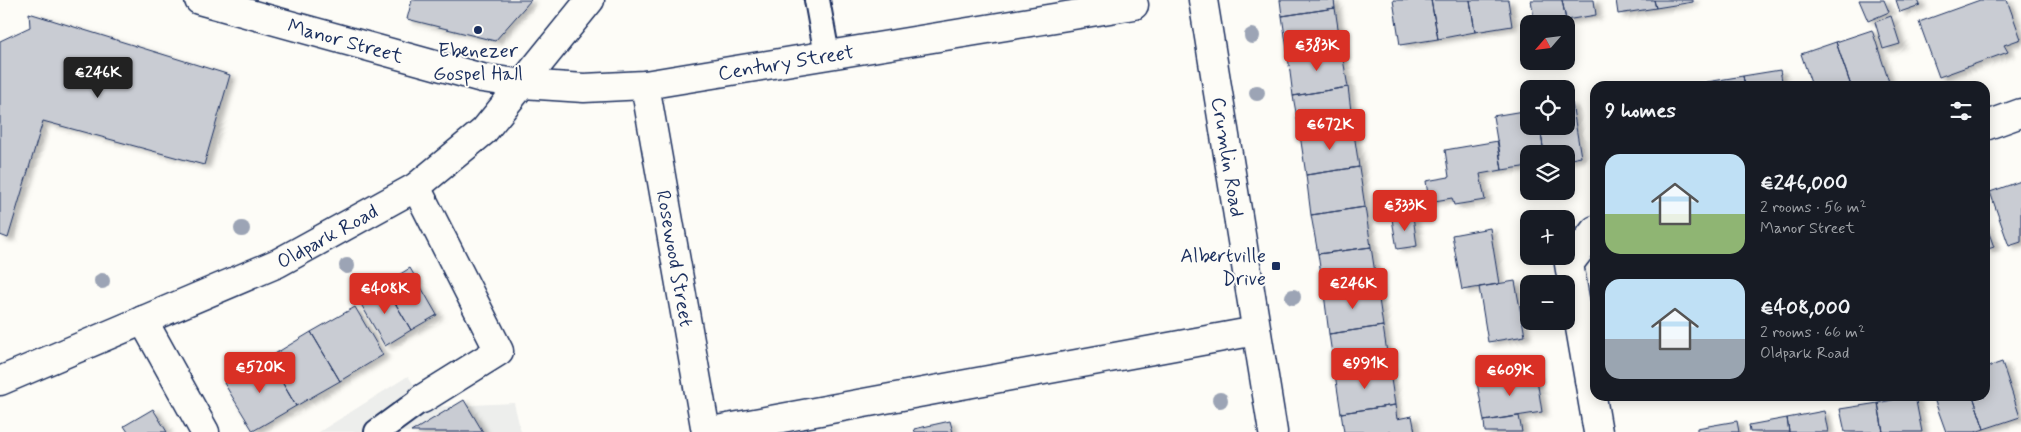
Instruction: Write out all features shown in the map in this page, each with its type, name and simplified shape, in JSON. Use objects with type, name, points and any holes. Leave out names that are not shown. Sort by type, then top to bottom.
[{"type":"street","name":"Manor Street","points":[[200,0],[466,74],[523,84]]},
{"type":"street","name":"Oldpark Road","points":[[0,382],[278,262],[416,187],[484,131],[590,0]]},
{"type":"street","name":"Crumlin Road","points":[[1203,0],[1273,432]]},
{"type":"street","name":"Century Street","points":[[523,84],[584,88],[645,85],[827,55],[1045,10],[1134,5]]},
{"type":"street","name":"Rosewood Street","points":[[645,85],[706,432]]},
{"type":"street","points":[[1990,124],[2021,113]]},
{"type":"street","points":[[416,187],[499,351],[422,399]]},
{"type":"street","points":[[1590,237],[1569,264],[1590,386]]},
{"type":"street","points":[[143,320],[206,432]]},
{"type":"street","points":[[706,432],[1256,331]]},
{"type":"street","points":[[1593,401],[1598,432]]},
{"type":"lane","points":[[817,0],[827,55]]},
{"type":"lane","points":[[377,432],[422,399]]},
{"type":"shaded area","points":[[408,376],[429,407],[514,403],[521,432],[319,432]]},
{"type":"building","name":"Ebenezer Gospel Hall","points":[[412,0],[531,0],[495,41],[407,19]]},
{"type":"building","points":[[1280,0],[1334,0],[1335,8],[1282,16]]},
{"type":"building","points":[[1393,0],[1431,0],[1438,39],[1400,45]]},
{"type":"building","points":[[1431,0],[1470,0],[1475,32],[1438,39]]},
{"type":"building","points":[[1470,0],[1508,0],[1512,26],[1475,32]]},
{"type":"building","points":[[1531,0],[1562,0],[1565,15],[1534,15]]},
{"type":"building","points":[[1562,0],[1594,0],[1596,15],[1575,18],[1575,15],[1565,15]]},
{"type":"building","points":[[1616,0],[1654,0],[1656,8],[1618,14]]},
{"type":"building","points":[[1654,0],[1693,0],[1693,2],[1656,8]]},
{"type":"building","points":[[1859,0],[1884,0],[1889,12],[1868,21]]},
{"type":"building","points":[[1896,0],[1918,0],[1920,5],[1900,12]]},
{"type":"building","points":[[1980,0],[2007,0],[2021,39],[2004,45],[2008,52],[1939,77],[1919,22]]},
{"type":"building","points":[[1335,8],[1341,48],[1288,56],[1282,16]]},
{"type":"building","points":[[29,13],[230,75],[204,165],[43,121],[8,238],[0,235],[0,41],[30,27]]},
{"type":"building","points":[[1891,16],[1900,44],[1883,49],[1875,22]]},
{"type":"building","points":[[1872,30],[1889,81],[1849,81],[1836,42]]},
{"type":"building","points":[[1836,42],[1849,81],[1810,81],[1801,54]]},
{"type":"building","points":[[1341,48],[1348,87],[1293,96],[1288,56]]},
{"type":"building","points":[[1780,70],[1782,81],[1744,81],[1743,76]]},
{"type":"building","points":[[1743,76],[1744,81],[1713,81]]},
{"type":"building","points":[[1348,87],[1353,127],[1300,135],[1293,96]]},
{"type":"building","points":[[1520,112],[1520,135],[1541,135],[1543,145],[1520,145],[1520,167],[1502,170],[1493,116]]},
{"type":"building","points":[[1575,121],[1581,157],[1575,158],[1575,145],[1543,145],[1541,135],[1575,135]]},
{"type":"building","points":[[1353,127],[1359,167],[1306,175],[1300,135]]},
{"type":"building","points":[[1498,141],[1502,170],[1480,174],[1485,200],[1454,205],[1452,198],[1429,202],[1426,181],[1449,177],[1445,150]]},
{"type":"building","points":[[1359,167],[1365,207],[1311,215],[1306,175]]},
{"type":"building","points":[[2021,181],[2021,242],[2009,246],[1990,192]]},
{"type":"building","points":[[1365,207],[1371,247],[1318,254],[1311,215]]},
{"type":"building","points":[[1413,216],[1417,246],[1397,249],[1392,219]]},
{"type":"building","points":[[1490,228],[1499,284],[1462,290],[1452,235]]},
{"type":"building","points":[[1990,236],[1994,247],[1990,248]]},
{"type":"building","points":[[1371,247],[1377,286],[1324,294],[1318,254]]},
{"type":"building","points":[[410,268],[437,315],[411,330],[384,284]]},
{"type":"building","points":[[1515,281],[1520,308],[1520,330],[1524,330],[1525,336],[1488,342],[1479,287]]},
{"type":"building","points":[[384,284],[411,330],[385,346],[358,299]]},
{"type":"building","points":[[1377,286],[1383,326],[1329,334],[1324,294]]},
{"type":"building","points":[[355,307],[383,355],[340,381],[311,332]]},
{"type":"building","points":[[1383,326],[1389,366],[1335,374],[1329,334]]},
{"type":"building","points":[[311,332],[340,381],[296,406],[268,358]]},
{"type":"building","points":[[268,358],[296,406],[253,431],[224,383]]},
{"type":"building","points":[[2002,362],[2020,417],[1984,429],[1975,401],[1990,401],[1990,366]]},
{"type":"building","points":[[1389,366],[1395,405],[1341,413],[1335,374]]},
{"type":"building","points":[[1536,373],[1542,412],[1484,421],[1477,382]]},
{"type":"building","points":[[464,400],[483,432],[411,432]]},
{"type":"building","points":[[1887,401],[1916,401],[1922,432],[1883,432],[1878,403]]},
{"type":"building","points":[[1935,401],[1975,401],[1984,429],[1975,432],[1946,432]]},
{"type":"building","points":[[1878,403],[1883,432],[1845,432],[1840,409]]},
{"type":"building","points":[[1395,405],[1397,419],[1412,416],[1415,432],[1344,432],[1341,413]]},
{"type":"building","points":[[153,409],[167,432],[128,432],[124,426]]},
{"type":"building","points":[[1824,411],[1828,432],[1789,432],[1787,418]]},
{"type":"building","points":[[1519,416],[1522,432],[1485,432],[1484,421]]},
{"type":"building","points":[[1787,418],[1789,432],[1750,432],[1749,425]]},
{"type":"building","points":[[950,421],[953,432],[915,432],[914,429]]},
{"type":"building","points":[[1737,421],[1739,432],[1697,432],[1697,428]]},
{"type":"place","name":"Ebenezer Gospel Hall","points":[[478,30]]},
{"type":"place","name":"Albertville Drive","points":[[1276,266]]}]
